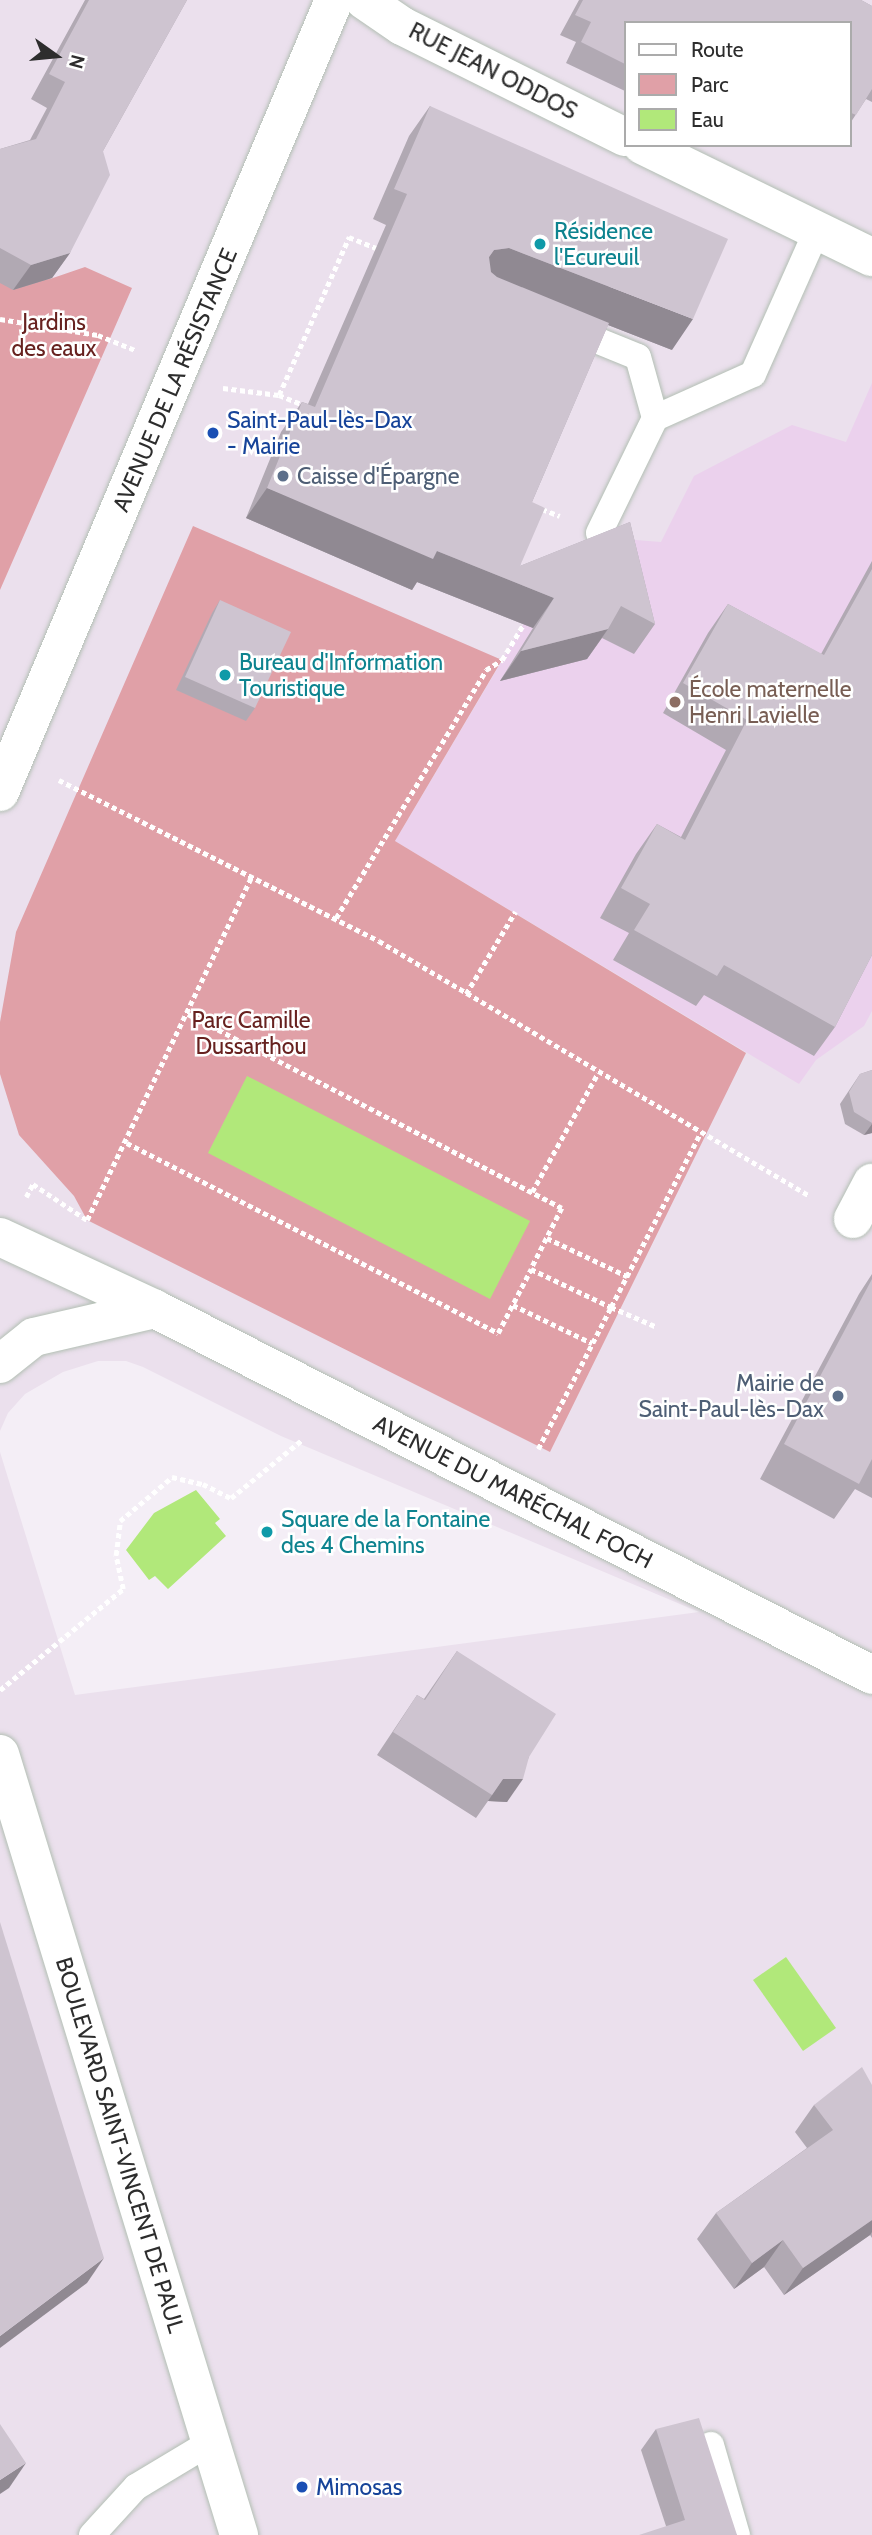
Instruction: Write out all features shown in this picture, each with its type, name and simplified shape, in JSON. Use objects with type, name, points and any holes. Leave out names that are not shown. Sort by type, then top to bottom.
[{"type":"main road","name":"AVENUE DE LA RÉSISTANCE","points":[[5,774],[180,369],[334,0]]},
{"type":"main road","name":"RUE JEAN ODDOS","points":[[364,0],[402,26],[624,137]]},
{"type":"main road","points":[[646,147],[872,257]]},
{"type":"main road","points":[[853,1219],[872,1182]]},
{"type":"main road","name":"AVENUE DU MARÉCHAL FOCH","points":[[2,1238],[155,1309],[872,1675]]},
{"type":"main road","points":[[0,1364],[34,1337],[155,1309]]},
{"type":"main road","name":"BOULEVARD SAINT-VINCENT DE PAUL","points":[[0,1754],[239,2535]]},
{"type":"lane","points":[[599,533],[655,418],[753,374],[817,230]]},
{"type":"lane","points":[[542,318],[638,357],[655,418]]},
{"type":"lane","points":[[92,2535],[136,2487],[211,2442]]},
{"type":"lane","points":[[711,2445],[737,2535]]},
{"type":"path","points":[[279,395],[349,237],[386,252]]},
{"type":"path","points":[[0,319],[98,335],[232,392],[279,395],[317,411]]},
{"type":"path","points":[[535,506],[599,533]]},
{"type":"path","points":[[336,918],[486,670],[502,660],[528,617]]},
{"type":"path","points":[[5,774],[252,876],[336,918],[700,1134],[853,1219]]},
{"type":"path","points":[[2,1238],[33,1184],[87,1220],[127,1143],[252,876]]},
{"type":"path","points":[[466,994],[515,912]]},
{"type":"path","points":[[127,1143],[498,1333],[562,1208],[188,1014]]},
{"type":"path","points":[[532,1192],[598,1073]]},
{"type":"path","points":[[516,1494],[700,1134]]},
{"type":"path","points":[[547,1238],[627,1276]]},
{"type":"path","points":[[531,1269],[657,1327]]},
{"type":"path","points":[[513,1305],[592,1343]]},
{"type":"path","points":[[0,1690],[123,1589],[116,1555],[120,1521],[172,1477],[203,1484],[231,1498],[345,1406]]},
{"type":"shaded area","name":"École maternelle Henri Lavielle","points":[[872,383],[872,1011],[864,1026],[816,1060],[799,1084],[395,841],[560,563],[623,539],[661,542],[694,476],[792,425],[846,442]]},
{"type":"shaded area","name":"Square de la Fontaine des 4 Chemins","points":[[98,1361],[126,1361],[143,1367],[281,1436],[699,1612],[75,1695],[0,1452],[0,1431],[8,1413],[25,1394],[63,1372]]},
{"type":"green space","name":"Jardins des eaux","points":[[85,267],[132,288],[0,590],[0,283],[50,279]]},
{"type":"green space","name":"Parc Camille Dussarthou","points":[[193,526],[502,660],[395,841],[746,1053],[550,1452],[87,1220],[74,1196],[19,1135],[0,1074],[0,1022],[16,932]]},
{"type":"water","points":[[247,1076],[530,1221],[490,1299],[208,1153]]},
{"type":"water","points":[[196,1490],[220,1519],[215,1523],[226,1536],[168,1589],[155,1576],[149,1580],[126,1550],[154,1513]]},
{"type":"water","points":[[786,1957],[836,2028],[803,2051],[753,1980]]},
{"type":"building","points":[[89,0],[187,0],[103,151],[110,175],[70,253],[31,265],[0,248],[0,149],[36,139],[65,82],[49,74]]},
{"type":"building","points":[[583,0],[861,0],[872,6],[872,89],[856,115],[851,113],[851,21],[624,21],[624,64],[581,42],[591,22],[575,15]]},
{"type":"building","points":[[430,106],[728,239],[693,319],[509,248],[494,250],[489,257],[491,272],[497,277],[609,323],[532,502],[545,508],[520,566],[630,522],[655,624],[621,606],[608,629],[521,651],[554,598],[437,551],[433,559],[267,488],[302,402],[315,407],[407,194],[394,189]]},
{"type":"building","points":[[872,569],[872,955],[835,1027],[724,965],[717,976],[634,930],[650,904],[621,888],[657,824],[685,840],[747,720],[683,683],[728,604],[824,655]]},
{"type":"building","name":"Bureau d'Information Touristique","points":[[220,600],[291,632],[255,708],[185,677]]},
{"type":"building","points":[[872,1070],[872,1123],[854,1112],[849,1092],[860,1074]]},
{"type":"building","name":"Mairie de Saint-Paul-lès-Dax","points":[[872,1279],[872,1459],[859,1484],[784,1444]]},
{"type":"building","points":[[457,1651],[556,1714],[529,1757],[523,1779],[503,1779],[492,1795],[393,1732],[417,1695],[425,1700]]},
{"type":"building","points":[[0,1922],[104,2258],[0,2336]]},
{"type":"building","points":[[862,2067],[872,2085],[872,2220],[803,2268],[783,2240],[752,2263],[716,2213],[833,2130],[814,2105]]},
{"type":"building","points":[[699,2418],[737,2535],[639,2535],[685,2520],[656,2429]]},
{"type":"building","points":[[0,2424],[26,2463],[0,2480]]},
{"type":"place","name":"Résidence l'Ecureuil","points":[[540,244]]},
{"type":"place","name":"Saint-Paul-lès-Dax - Mairie","points":[[213,433]]},
{"type":"place","name":"Caisse d'Épargne","points":[[283,476]]},
{"type":"place","name":"Bureau d'Information Touristique","points":[[225,675]]},
{"type":"place","name":"École maternelle Henri Lavielle","points":[[675,702]]},
{"type":"place","name":"Mairie de Saint-Paul-lès-Dax","points":[[838,1396]]},
{"type":"place","name":"Square de la Fontaine des 4 Chemins","points":[[267,1532]]},
{"type":"place","name":"Mimosas","points":[[302,2487]]}]
